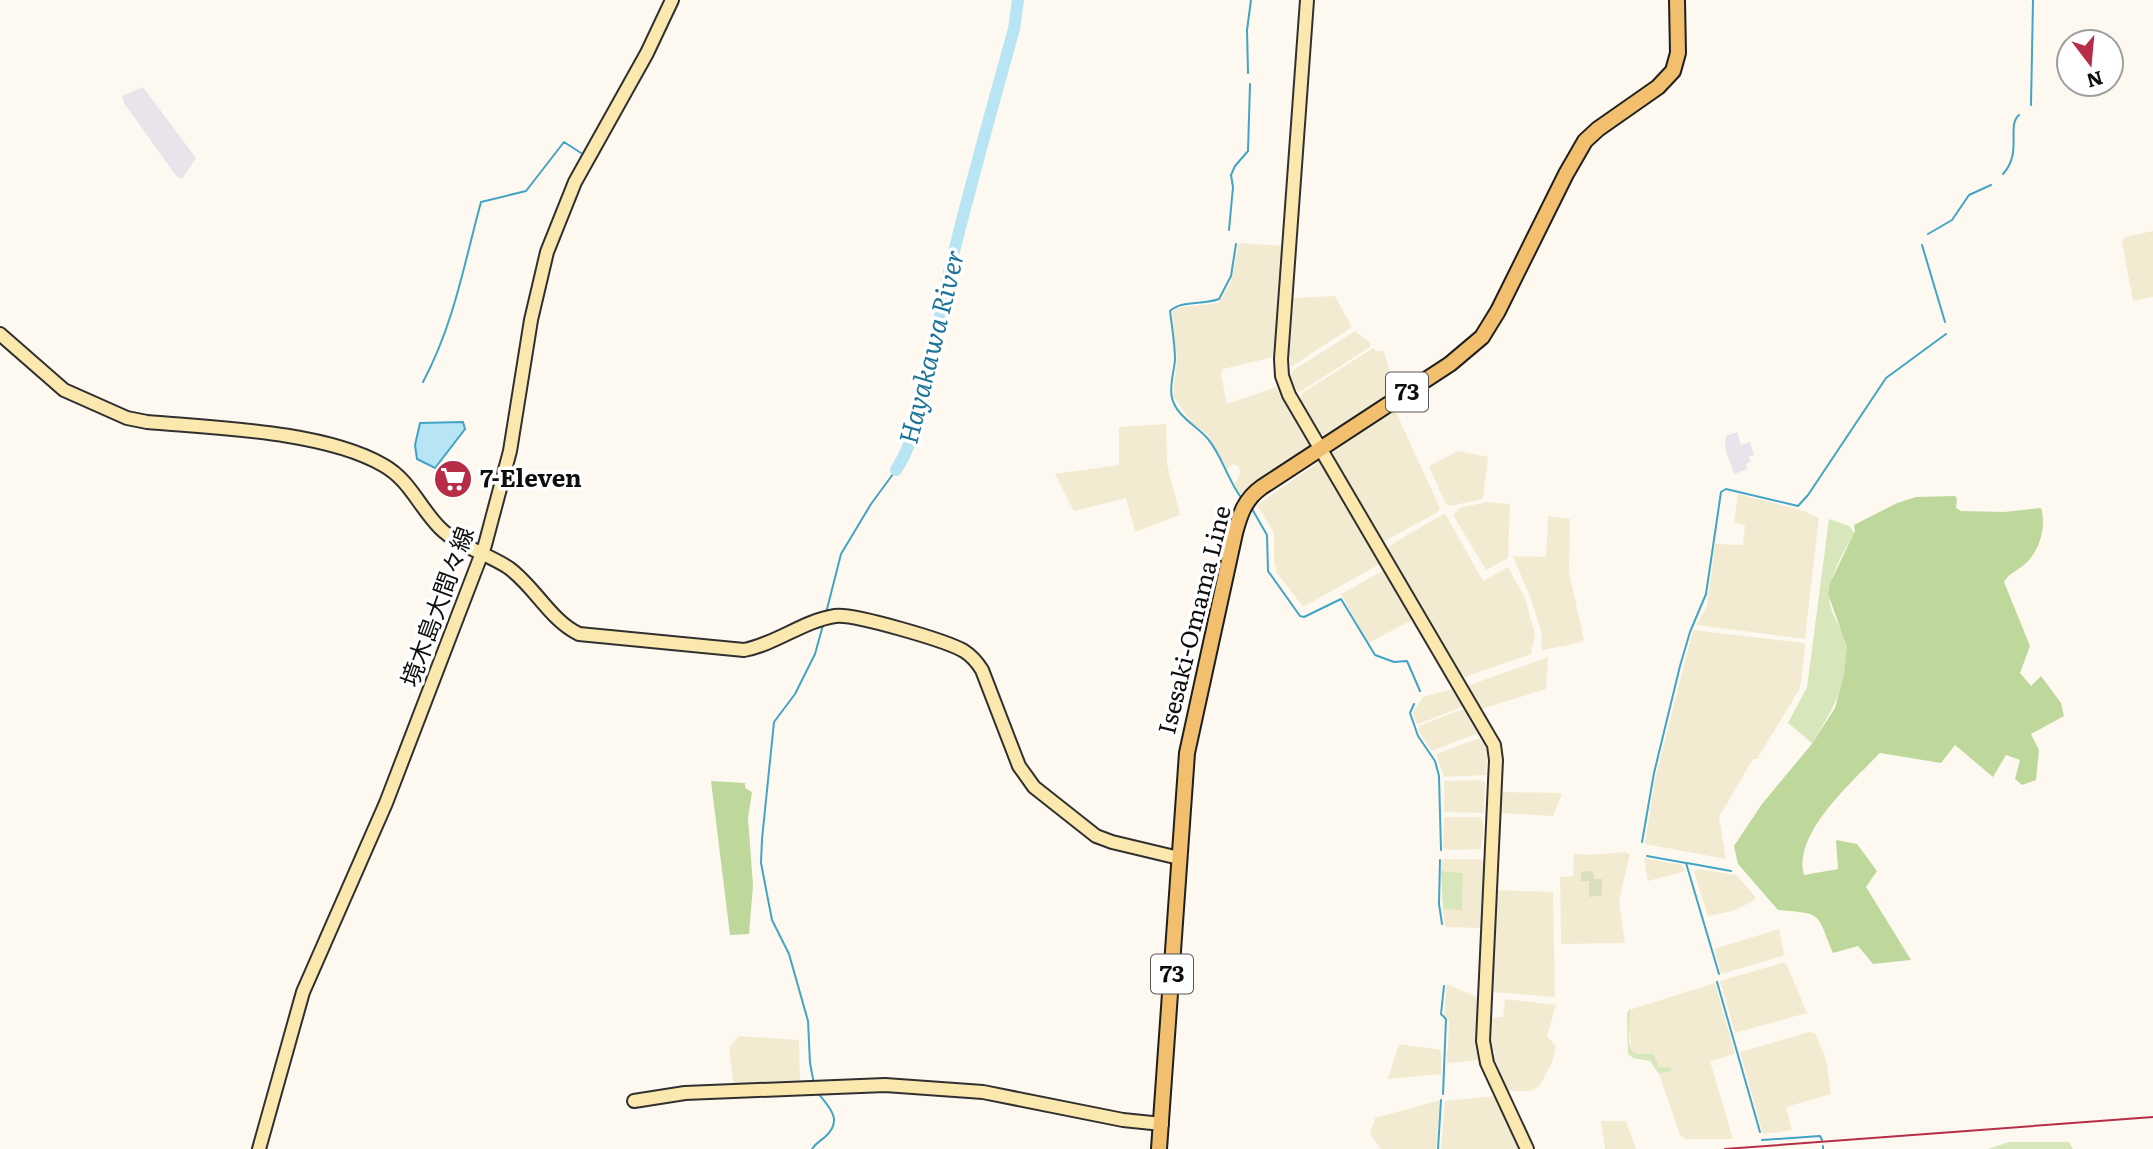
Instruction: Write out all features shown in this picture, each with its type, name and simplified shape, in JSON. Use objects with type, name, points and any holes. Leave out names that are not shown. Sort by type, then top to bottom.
[{"type":"main road","name":"Isesaki-Omama Line","points":[[1159,1149],[1187,747],[1239,517],[1256,491],[1450,364],[1482,337],[1498,312],[1585,141],[1658,87],[1673,71],[1678,53],[1677,0]]},
{"type":"street","name":"境木島大間々線","points":[[259,1149],[303,992],[386,803],[482,553],[510,451],[531,320],[547,252],[575,182],[647,53],[672,0]]},
{"type":"street","points":[[1307,0],[1281,368],[1289,395],[1322,447],[1494,745],[1496,760],[1483,1041],[1487,1063],[1527,1149]]},
{"type":"street","points":[[0,334],[64,390],[128,418],[305,438],[381,463],[405,481],[444,531],[515,573],[565,625],[579,634],[737,650],[758,647],[817,621],[840,616],[918,634],[965,651],[982,670],[1019,766],[1034,787],[1096,836],[1179,858]]},
{"type":"street","points":[[634,1101],[685,1093],[885,1085],[995,1094],[1123,1120],[1162,1124]]},
{"type":"shaded area","points":[[143,87],[196,158],[182,179],[177,177],[124,103],[122,96]]},
{"type":"shaded area","points":[[2153,231],[2153,297],[2133,301],[2122,242],[2125,237]]},
{"type":"shaded area","points":[[1239,243],[1283,246],[1274,357],[1223,369],[1221,374],[1227,404],[1276,387],[1310,445],[1241,495],[1234,485],[1241,472],[1238,466],[1232,464],[1227,470],[1207,434],[1192,423],[1173,396],[1177,359],[1172,313],[1176,308],[1218,303],[1231,282]]},
{"type":"shaded area","points":[[1335,296],[1352,327],[1291,367],[1289,349],[1294,298]]},
{"type":"shaded area","points":[[1355,331],[1370,343],[1370,347],[1300,392],[1297,391],[1290,375],[1292,371]]},
{"type":"shaded area","points":[[1373,348],[1383,351],[1386,357],[1393,392],[1324,437],[1301,401],[1301,394]]},
{"type":"shaded area","points":[[1394,408],[1440,508],[1438,512],[1383,542],[1332,454],[1334,448]]},
{"type":"shaded area","points":[[1166,424],[1167,464],[1180,515],[1135,532],[1126,498],[1074,511],[1055,474],[1119,465],[1119,427]]},
{"type":"shaded area","points":[[1737,432],[1741,445],[1750,442],[1754,455],[1749,456],[1751,462],[1746,464],[1748,469],[1734,474],[1725,448],[1726,436]]},
{"type":"shaded area","points":[[1458,451],[1488,457],[1483,499],[1450,506],[1445,503],[1429,466]]},
{"type":"shaded area","points":[[1319,462],[1380,564],[1303,607],[1277,573],[1274,533],[1257,505]]},
{"type":"shaded area","points":[[1738,494],[1804,511],[1819,518],[1805,639],[1696,625],[1707,606],[1715,544],[1743,545],[1745,525],[1734,523]]},
{"type":"shaded area","points":[[1486,502],[1510,504],[1508,558],[1486,570],[1453,515],[1460,508]]},
{"type":"shaded area","points":[[1445,513],[1483,581],[1508,567],[1525,598],[1535,634],[1531,654],[1465,677],[1459,673],[1388,549]]},
{"type":"shaded area","points":[[1548,516],[1570,519],[1569,572],[1584,640],[1543,650],[1542,635],[1532,602],[1513,556],[1546,557]]},
{"type":"shaded area","points":[[1384,570],[1414,619],[1368,643],[1341,594]]},
{"type":"shaded area","points":[[1693,630],[1804,643],[1805,646],[1799,690],[1757,759],[1753,759],[1719,817],[1726,859],[1645,844],[1655,779]]},
{"type":"shaded area","points":[[1548,657],[1546,689],[1481,709],[1467,686]]},
{"type":"shaded area","points":[[1452,689],[1463,706],[1416,723],[1413,712],[1423,697]]},
{"type":"shaded area","points":[[1463,709],[1478,733],[1432,751],[1419,732],[1419,726]]},
{"type":"shaded area","points":[[1479,738],[1487,751],[1486,775],[1444,777],[1436,754]]},
{"type":"shaded area","points":[[1444,781],[1485,782],[1484,813],[1444,812]]},
{"type":"shaded area","points":[[1503,792],[1562,794],[1553,816],[1500,813],[1500,795]]},
{"type":"shaded area","points":[[1446,817],[1481,817],[1484,826],[1481,849],[1443,848]]},
{"type":"shaded area","points":[[1625,852],[1630,854],[1619,901],[1625,943],[1561,944],[1560,877],[1573,876],[1574,853],[1588,855]]},
{"type":"shaded area","points":[[1644,858],[1682,865],[1686,871],[1648,881]]},
{"type":"shaded area","points":[[1442,859],[1484,861],[1482,928],[1445,927],[1443,909],[1462,909],[1463,873],[1441,871]]},
{"type":"shaded area","points":[[1698,869],[1736,875],[1755,896],[1755,900],[1733,911],[1708,916],[1694,872]]},
{"type":"shaded area","points":[[1495,890],[1553,892],[1555,997],[1491,992]]},
{"type":"shaded area","points":[[1779,929],[1784,954],[1782,956],[1721,974],[1714,949]]},
{"type":"shaded area","points":[[1786,963],[1807,1013],[1735,1033],[1720,981]]},
{"type":"shaded area","points":[[1715,983],[1735,1054],[1710,1061],[1733,1139],[1685,1139],[1680,1135],[1659,1074],[1673,1070],[1669,1067],[1659,1068],[1654,1054],[1631,1051],[1629,1010]]},
{"type":"shaded area","points":[[1447,984],[1478,998],[1476,1044],[1479,1060],[1447,1063],[1449,1023],[1444,1015]]},
{"type":"shaded area","points":[[1505,999],[1556,1005],[1547,1036],[1556,1046],[1553,1060],[1540,1085],[1531,1091],[1508,1091],[1493,1056],[1496,1054],[1490,1046],[1490,1018],[1503,1017]]},
{"type":"shaded area","points":[[1809,1032],[1815,1033],[1826,1059],[1831,1094],[1786,1107],[1792,1130],[1763,1134],[1740,1052]]},
{"type":"shaded area","points":[[739,1036],[799,1040],[800,1080],[797,1083],[734,1087],[729,1047]]},
{"type":"shaded area","points":[[1399,1044],[1441,1050],[1441,1074],[1388,1079]]},
{"type":"shaded area","points":[[1494,1096],[1521,1149],[1441,1149],[1445,1101]]},
{"type":"shaded area","points":[[1440,1100],[1436,1149],[1381,1149],[1370,1134],[1375,1118]]},
{"type":"shaded area","points":[[1601,1121],[1626,1121],[1636,1149],[1605,1149]]},
{"type":"green space","points":[[1955,496],[1956,508],[1961,511],[2004,512],[2041,508],[2043,523],[2038,546],[2030,559],[2004,582],[2030,646],[2020,673],[2031,686],[2041,676],[2061,703],[2064,716],[2031,734],[2039,750],[2036,780],[2022,785],[2015,779],[2020,760],[2006,755],[1993,777],[1955,745],[1941,763],[1880,753],[1827,809],[1807,843],[1803,859],[1804,875],[1838,869],[1836,840],[1857,844],[1877,871],[1866,887],[1911,960],[1873,964],[1858,946],[1833,953],[1820,922],[1811,915],[1778,910],[1738,864],[1734,846],[1762,804],[1811,745],[1835,708],[1844,675],[1847,647],[1828,594],[1830,583],[1855,531],[1854,525],[1897,503],[1916,497]]},
{"type":"green space","points":[[1829,519],[1849,526],[1854,533],[1835,569],[1829,598],[1846,643],[1847,661],[1837,698],[1812,743],[1788,723],[1807,687]]},
{"type":"green space","points":[[711,781],[745,783],[745,788],[752,792],[748,818],[753,885],[749,934],[730,935]]},
{"type":"green space","points":[[1441,871],[1463,873],[1462,910],[1443,909]]},
{"type":"green space","points":[[1593,871],[1594,879],[1602,879],[1602,895],[1589,897],[1589,881],[1581,881],[1581,872]]},
{"type":"green space","points":[[1630,1008],[1629,1043],[1632,1051],[1638,1054],[1654,1054],[1659,1067],[1674,1070],[1659,1074],[1650,1061],[1633,1058],[1628,1054],[1627,1013]]},
{"type":"green space","points":[[2009,1142],[2069,1142],[2073,1149],[1988,1149]]},
{"type":"water","points":[[463,422],[465,429],[435,468],[417,459],[415,445],[420,423]]},
{"type":"waterway","name":"Hayakawa River","points":[[896,470],[907,450],[923,402],[948,276],[1014,29],[1018,0]]},
{"type":"waterway","points":[[1248,73],[1247,30],[1251,0]]},
{"type":"waterway","points":[[2031,105],[2033,0]]},
{"type":"waterway","points":[[1229,230],[1233,187],[1231,175],[1248,151],[1250,84]]},
{"type":"waterway","points":[[2003,174],[2012,157],[2014,126],[2019,115]]},
{"type":"waterway","points":[[423,382],[443,338],[481,202],[526,191],[564,142],[581,153]]},
{"type":"waterway","points":[[1928,234],[1952,220],[1969,195],[1991,185]]},
{"type":"waterway","points":[[1236,244],[1231,276],[1219,299],[1180,305],[1170,311],[1175,360],[1171,389],[1174,405],[1213,446],[1240,496]]},
{"type":"waterway","points":[[1922,245],[1945,322]]},
{"type":"waterway","points":[[1642,842],[1654,773],[1680,666],[1690,632],[1706,594],[1721,492],[1726,489],[1798,506],[1886,378],[1946,334]]},
{"type":"waterway","points":[[1276,370],[1279,385]]},
{"type":"waterway","name":"Hayakawa River","points":[[826,613],[841,554],[871,504],[896,470]]},
{"type":"waterway","points":[[1253,506],[1252,509],[1267,535],[1268,571],[1300,616],[1304,617],[1341,599],[1375,655],[1394,662],[1407,661],[1420,691]]},
{"type":"waterway","name":"Hayakawa River","points":[[814,1084],[808,1021],[789,954],[772,920],[761,863],[774,722],[795,694],[815,654],[823,625]]},
{"type":"waterway","points":[[1414,704],[1410,713],[1418,736],[1435,761],[1439,776],[1441,850]]},
{"type":"waterway","points":[[1486,838],[1487,823]]},
{"type":"waterway","points":[[1647,856],[1686,863],[1719,974]]},
{"type":"waterway","points":[[1440,860],[1439,904],[1442,924]]},
{"type":"waterway","points":[[1687,863],[1731,871]]},
{"type":"waterway","points":[[1717,982],[1760,1132]]},
{"type":"waterway","points":[[1443,1094],[1446,1019],[1441,1014],[1444,986]]},
{"type":"waterway","name":"Hayakawa River","points":[[812,1149],[831,1131],[834,1119],[830,1108],[817,1092]]},
{"type":"waterway","points":[[1438,1149],[1441,1100]]},
{"type":"waterway","points":[[1762,1140],[1820,1136],[1822,1140]]},
{"type":"railway","points":[[1725,1149],[2153,1117]]},
{"type":"place","name":"7-Eleven","points":[[453,479]]}]
